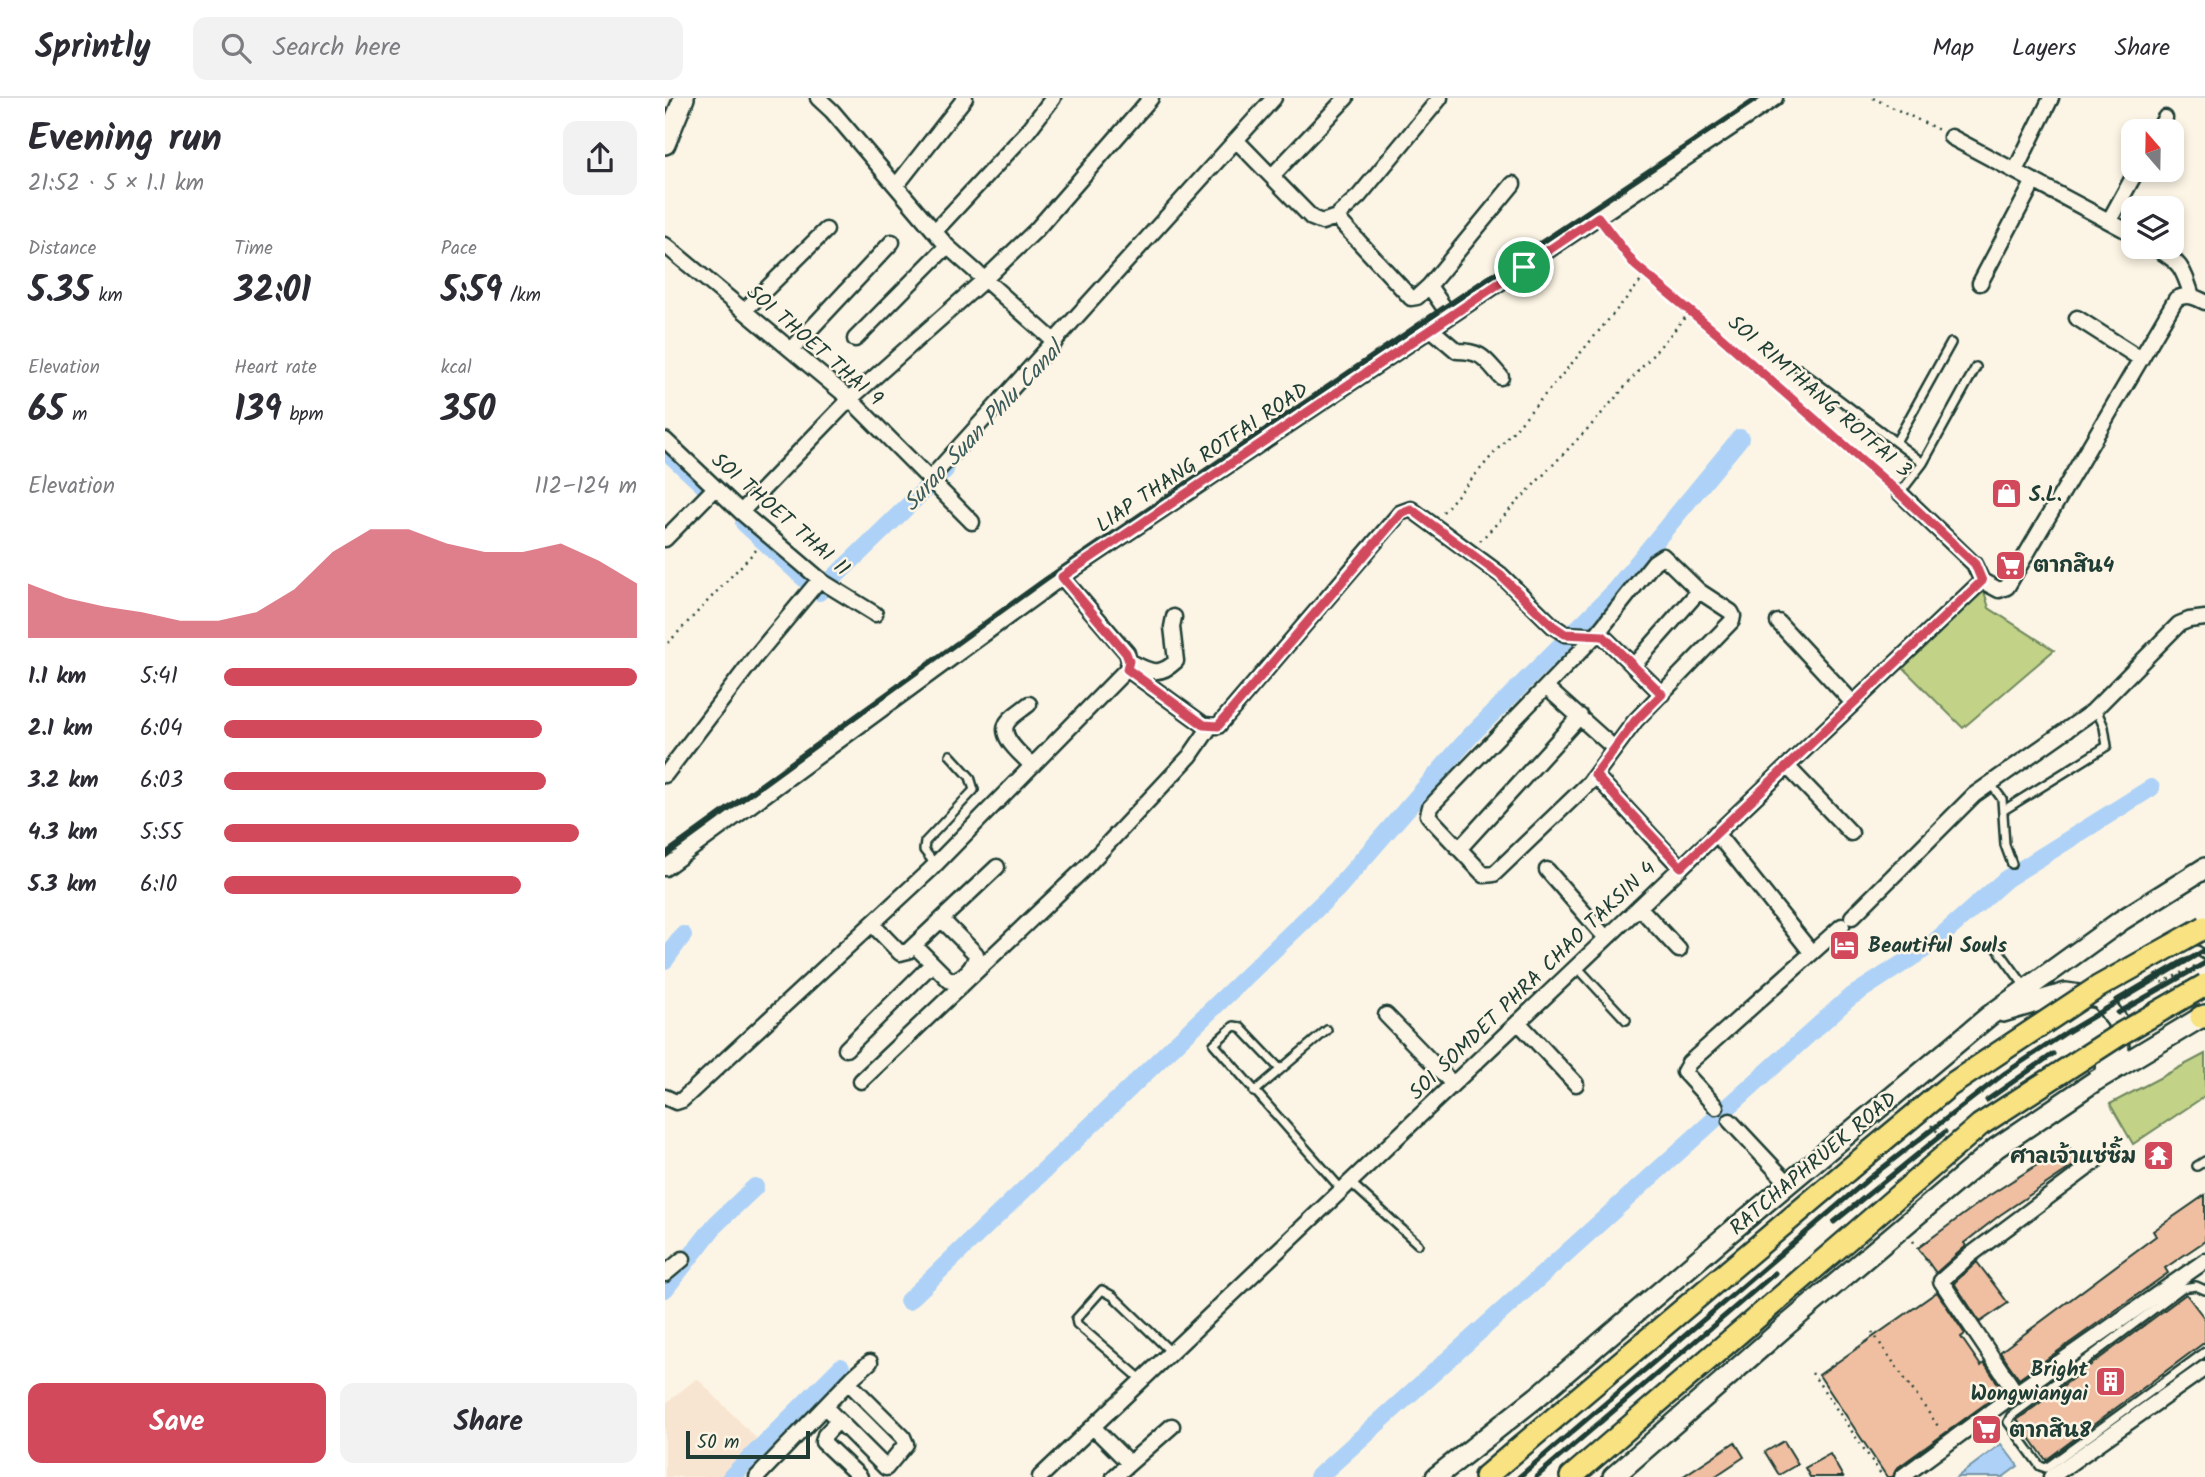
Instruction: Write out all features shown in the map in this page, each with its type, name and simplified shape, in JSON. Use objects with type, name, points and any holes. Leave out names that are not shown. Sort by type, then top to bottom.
[{"type":"main road","points":[[665,144],[671,116],[684,98]]},
{"type":"main road","name":"RATCHAPHRUEK ROAD","points":[[1436,1477],[1537,1398],[1989,1016],[2122,920],[2205,868]]},
{"type":"main road","name":"RATCHAPHRUEK ROAD","points":[[1485,1477],[1949,1086],[2098,987],[2205,927]]},
{"type":"main road","points":[[1571,1477],[1980,1125],[2122,1033],[2205,985]]},
{"type":"main road","points":[[1989,1016],[2066,993],[2100,998],[2118,1022],[2119,1056],[2095,1081]]},
{"type":"main road","points":[[1613,1477],[1996,1148],[2095,1081],[2204,1016]]},
{"type":"street","points":[[818,98],[947,246],[1055,342]]},
{"type":"street","points":[[896,186],[965,98]]},
{"type":"street","points":[[935,231],[1027,132],[1053,98]]},
{"type":"street","points":[[741,512],[850,399],[1036,230],[1151,98]]},
{"type":"street","points":[[931,483],[1055,342],[1238,143],[1274,98]]},
{"type":"street","points":[[1272,176],[1346,98]]},
{"type":"street","points":[[1238,143],[1312,218],[1322,222],[1336,217],[1359,196],[1440,98]]},
{"type":"street","name":"LIAP THANG ROTFAI ROAD","points":[[665,868],[1062,577],[1775,98]]},
{"type":"street","points":[[2015,171],[2051,98]]},
{"type":"street","points":[[1951,137],[2121,228]]},
{"type":"street","points":[[1980,283],[2034,181]]},
{"type":"street","points":[[2109,221],[2130,182]]},
{"type":"street","points":[[1336,217],[1411,298],[1417,297],[1513,184]]},
{"type":"street","points":[[744,311],[826,230]]},
{"type":"street","points":[[791,350],[892,242]]},
{"type":"street","name":"SOI THOET THAI 9","points":[[665,245],[850,399],[972,522]]},
{"type":"street","points":[[855,339],[947,246]]},
{"type":"street","points":[[2174,259],[2182,268],[2198,299]]},
{"type":"street","points":[[1429,286],[1450,316]]},
{"type":"street","points":[[1982,581],[1999,590],[2007,587],[2176,299],[2183,295],[2198,299]]},
{"type":"street","points":[[2077,318],[2141,359]]},
{"type":"street","points":[[1431,329],[1457,351],[1471,351],[1481,355],[1501,377]]},
{"type":"street","name":"SOI THOET THAI 11","points":[[665,440],[769,537],[825,583],[875,614]]},
{"type":"street","points":[[665,539],[715,488]]},
{"type":"street","name":"SOI RIMTHANG ROTFAI 3","points":[[1899,493],[1975,564],[1982,581]]},
{"type":"street","points":[[1062,577],[1126,653],[1128,665],[1204,725],[1218,726],[1401,513],[1411,509],[1500,575],[1553,626],[1572,634],[1603,636],[1662,694]]},
{"type":"street","points":[[1663,556],[1699,591],[1731,612],[1733,621],[1635,721],[1595,775],[1494,874],[1484,875],[1428,815],[1430,807],[1596,635],[1654,562],[1663,556]]},
{"type":"street","name":"SOI SOMDET PHRA CHAO TAKSIN 4","points":[[1039,1477],[1982,581]]},
{"type":"street","points":[[665,775],[754,657],[825,583]]},
{"type":"street","points":[[1633,666],[1699,591]]},
{"type":"street","points":[[1128,665],[1151,672],[1167,670],[1176,661],[1172,626],[1174,617]]},
{"type":"street","points":[[1716,1107],[1684,1072],[1689,1063],[1847,922],[1974,795],[2096,708],[2179,624],[2205,618]]},
{"type":"street","points":[[1778,622],[1853,703]]},
{"type":"street","points":[[665,1097],[676,1102],[682,1100],[872,924],[936,864],[1128,665]]},
{"type":"street","points":[[1546,688],[1614,748]]},
{"type":"street","points":[[1029,704],[1007,723],[1005,730],[1007,738],[1032,766]]},
{"type":"street","points":[[1458,849],[1580,716]]},
{"type":"street","points":[[861,1081],[1085,868],[1190,757],[1210,727]]},
{"type":"street","points":[[1787,766],[1851,833]]},
{"type":"street","points":[[1595,775],[1681,867]]},
{"type":"street","points":[[1716,834],[1811,952]]},
{"type":"street","points":[[872,924],[900,953],[908,951],[997,867]]},
{"type":"street","points":[[1547,870],[1607,938]]},
{"type":"street","points":[[1639,907],[1679,950]]},
{"type":"street","points":[[915,946],[950,981],[964,975],[975,961],[976,954],[942,920]]},
{"type":"street","points":[[846,1049],[932,964]]},
{"type":"street","points":[[1386,1015],[1453,1084]]},
{"type":"street","points":[[1518,1022],[1576,1084]]},
{"type":"street","points":[[1730,1121],[1789,1184]]},
{"type":"street","points":[[2016,1393],[1941,1281],[1969,1255],[2095,1162]]},
{"type":"street","points":[[665,1275],[683,1259]]},
{"type":"street","points":[[1902,1477],[2016,1393],[2205,1261]]},
{"type":"street","points":[[757,1477],[870,1362]]},
{"type":"street","points":[[2051,1477],[2205,1368]]},
{"type":"street","points":[[825,1408],[882,1472],[906,1444],[903,1437],[848,1382]]},
{"type":"street","points":[[838,1421],[823,1441],[860,1477]]},
{"type":"street","points":[[1114,1477],[1172,1426]]},
{"type":"street","points":[[1093,1427],[1129,1463]]},
{"type":"lane","points":[[1896,442],[1951,343]]},
{"type":"lane","points":[[1899,493],[1923,463],[1976,367]]},
{"type":"lane","points":[[1799,369],[1923,463]]},
{"type":"lane","points":[[2004,810],[2107,746],[2104,726],[2096,708]]},
{"type":"lane","points":[[936,864],[924,850],[925,842],[974,790],[970,777],[950,755]]},
{"type":"lane","points":[[1990,783],[2002,799],[2005,845],[2012,864]]},
{"type":"lane","points":[[1997,948],[2026,988]]},
{"type":"lane","points":[[2100,998],[2112,996],[2180,956],[2197,950],[2205,955]]},
{"type":"lane","points":[[1576,967],[1626,1020]]},
{"type":"lane","points":[[2119,1041],[2123,1027],[2205,976]]},
{"type":"lane","points":[[1280,1069],[1240,1027],[1234,1026],[1214,1044],[1254,1092],[1346,1186],[1418,1244]]},
{"type":"lane","points":[[1254,1092],[1327,1030]]},
{"type":"lane","points":[[2197,1166],[2205,1161]]},
{"type":"lane","points":[[2205,1290],[2196,1286],[2182,1288],[2011,1416],[2008,1422],[2040,1466],[2046,1468],[2205,1352]]},
{"type":"lane","points":[[1142,1380],[1077,1324],[1076,1319],[1102,1290],[1113,1296],[1171,1352]]},
{"type":"path","points":[[1873,98],[1951,137]]},
{"type":"path","name":"SOI RIMTHANG ROTFAI 3","points":[[1598,217],[1635,265],[1899,493]]},
{"type":"path","points":[[1431,525],[1646,275]]},
{"type":"path","points":[[1471,552],[1596,420],[1690,312]]},
{"type":"path","points":[[668,643],[769,537]]},
{"type":"path","points":[[2167,999],[2161,983],[2199,964]]},
{"type":"path","points":[[1928,1122],[1944,1139]]},
{"type":"path","points":[[1912,1239],[1941,1281]]},
{"type":"path","points":[[1872,1332],[1950,1443]]},
{"type":"path","points":[[1812,1373],[1883,1477]]},
{"type":"shaded area","points":[[697,1378],[761,1443],[726,1477],[665,1477],[665,1404]]},
{"type":"green space","points":[[1983,588],[1989,608],[2054,650],[1963,728],[1901,666]]},
{"type":"green space","points":[[2205,1054],[2205,1096],[2133,1144],[2110,1104]]},
{"type":"water","points":[[2001,1444],[2018,1466],[2003,1477],[1957,1477]]},
{"type":"building","points":[[2068,1145],[2079,1162],[2000,1215],[1964,1243],[1966,1246],[1936,1273],[1918,1248],[1987,1197]]},
{"type":"building","points":[[2205,1195],[2205,1241],[2165,1268],[2168,1273],[2019,1379],[2000,1352],[2156,1236],[2153,1231]]},
{"type":"building","points":[[1977,1262],[2008,1303],[1980,1322],[1954,1283]]},
{"type":"building","points":[[1937,1292],[1965,1334],[1961,1337],[1981,1366],[1984,1363],[2003,1391],[1896,1469],[1893,1477],[1887,1477],[1819,1375]]},
{"type":"building","name":"Bright Wongwianyai","points":[[2186,1294],[2205,1319],[2205,1342],[2046,1460],[2017,1420]]},
{"type":"building","points":[[1784,1441],[1798,1464],[1779,1475],[1765,1452]]},
{"type":"building","points":[[1735,1442],[1744,1457],[1714,1477],[1682,1477]]},
{"type":"building","points":[[1830,1454],[1843,1477],[1810,1477],[1805,1468]]},
{"type":"waterway","points":[[908,1301],[1337,889],[1471,735],[1611,595],[1740,438]]},
{"type":"waterway","name":"Surao Suan Phlu Canal","points":[[665,450],[705,487]]},
{"type":"waterway","name":"Surao Suan Phlu Canal","points":[[744,523],[819,592],[945,470]]},
{"type":"waterway","points":[[1318,1477],[1849,998],[1931,945],[2006,879],[2151,788]]},
{"type":"waterway","points":[[665,960],[683,935]]},
{"type":"waterway","points":[[665,1289],[716,1224],[755,1187]]},
{"type":"waterway","points":[[731,1477],[841,1367]]},
{"type":"railway","points":[[665,854],[1046,579],[1443,308],[1758,98]]},
{"type":"railway","points":[[1519,1477],[1872,1176],[2005,1073],[2067,1032],[2205,950]]},
{"type":"railway","points":[[2118,1013],[2205,963]]},
{"type":"railway","points":[[1987,1100],[2053,1054]]},
{"type":"railway","points":[[1834,1222],[1945,1132]]},
{"type":"railway","points":[[1536,1477],[1775,1273]]},
{"type":"place","name":"S.L.","points":[[2006,494]]},
{"type":"place","name":"ตากสิน4","points":[[2010,565]]},
{"type":"place","name":"Beautiful Souls","points":[[1845,945]]},
{"type":"place","name":"ศาลเจ้าแซ่ซิ้ม","points":[[2159,1156]]},
{"type":"place","name":"Bright Wongwianyai","points":[[2111,1381]]},
{"type":"place","name":"ตากสิน8","points":[[1986,1430]]},
{"type":"route","points":[[1598,217],[1635,265],[1899,493],[1975,564],[1982,581],[1681,867],[1595,775],[1635,721],[1662,694],[1603,636],[1565,634],[1553,626],[1500,575],[1411,509],[1401,513],[1218,726],[1204,725],[1127,669],[1129,661],[1126,653],[1062,577],[1524,267],[1598,217]]}]
